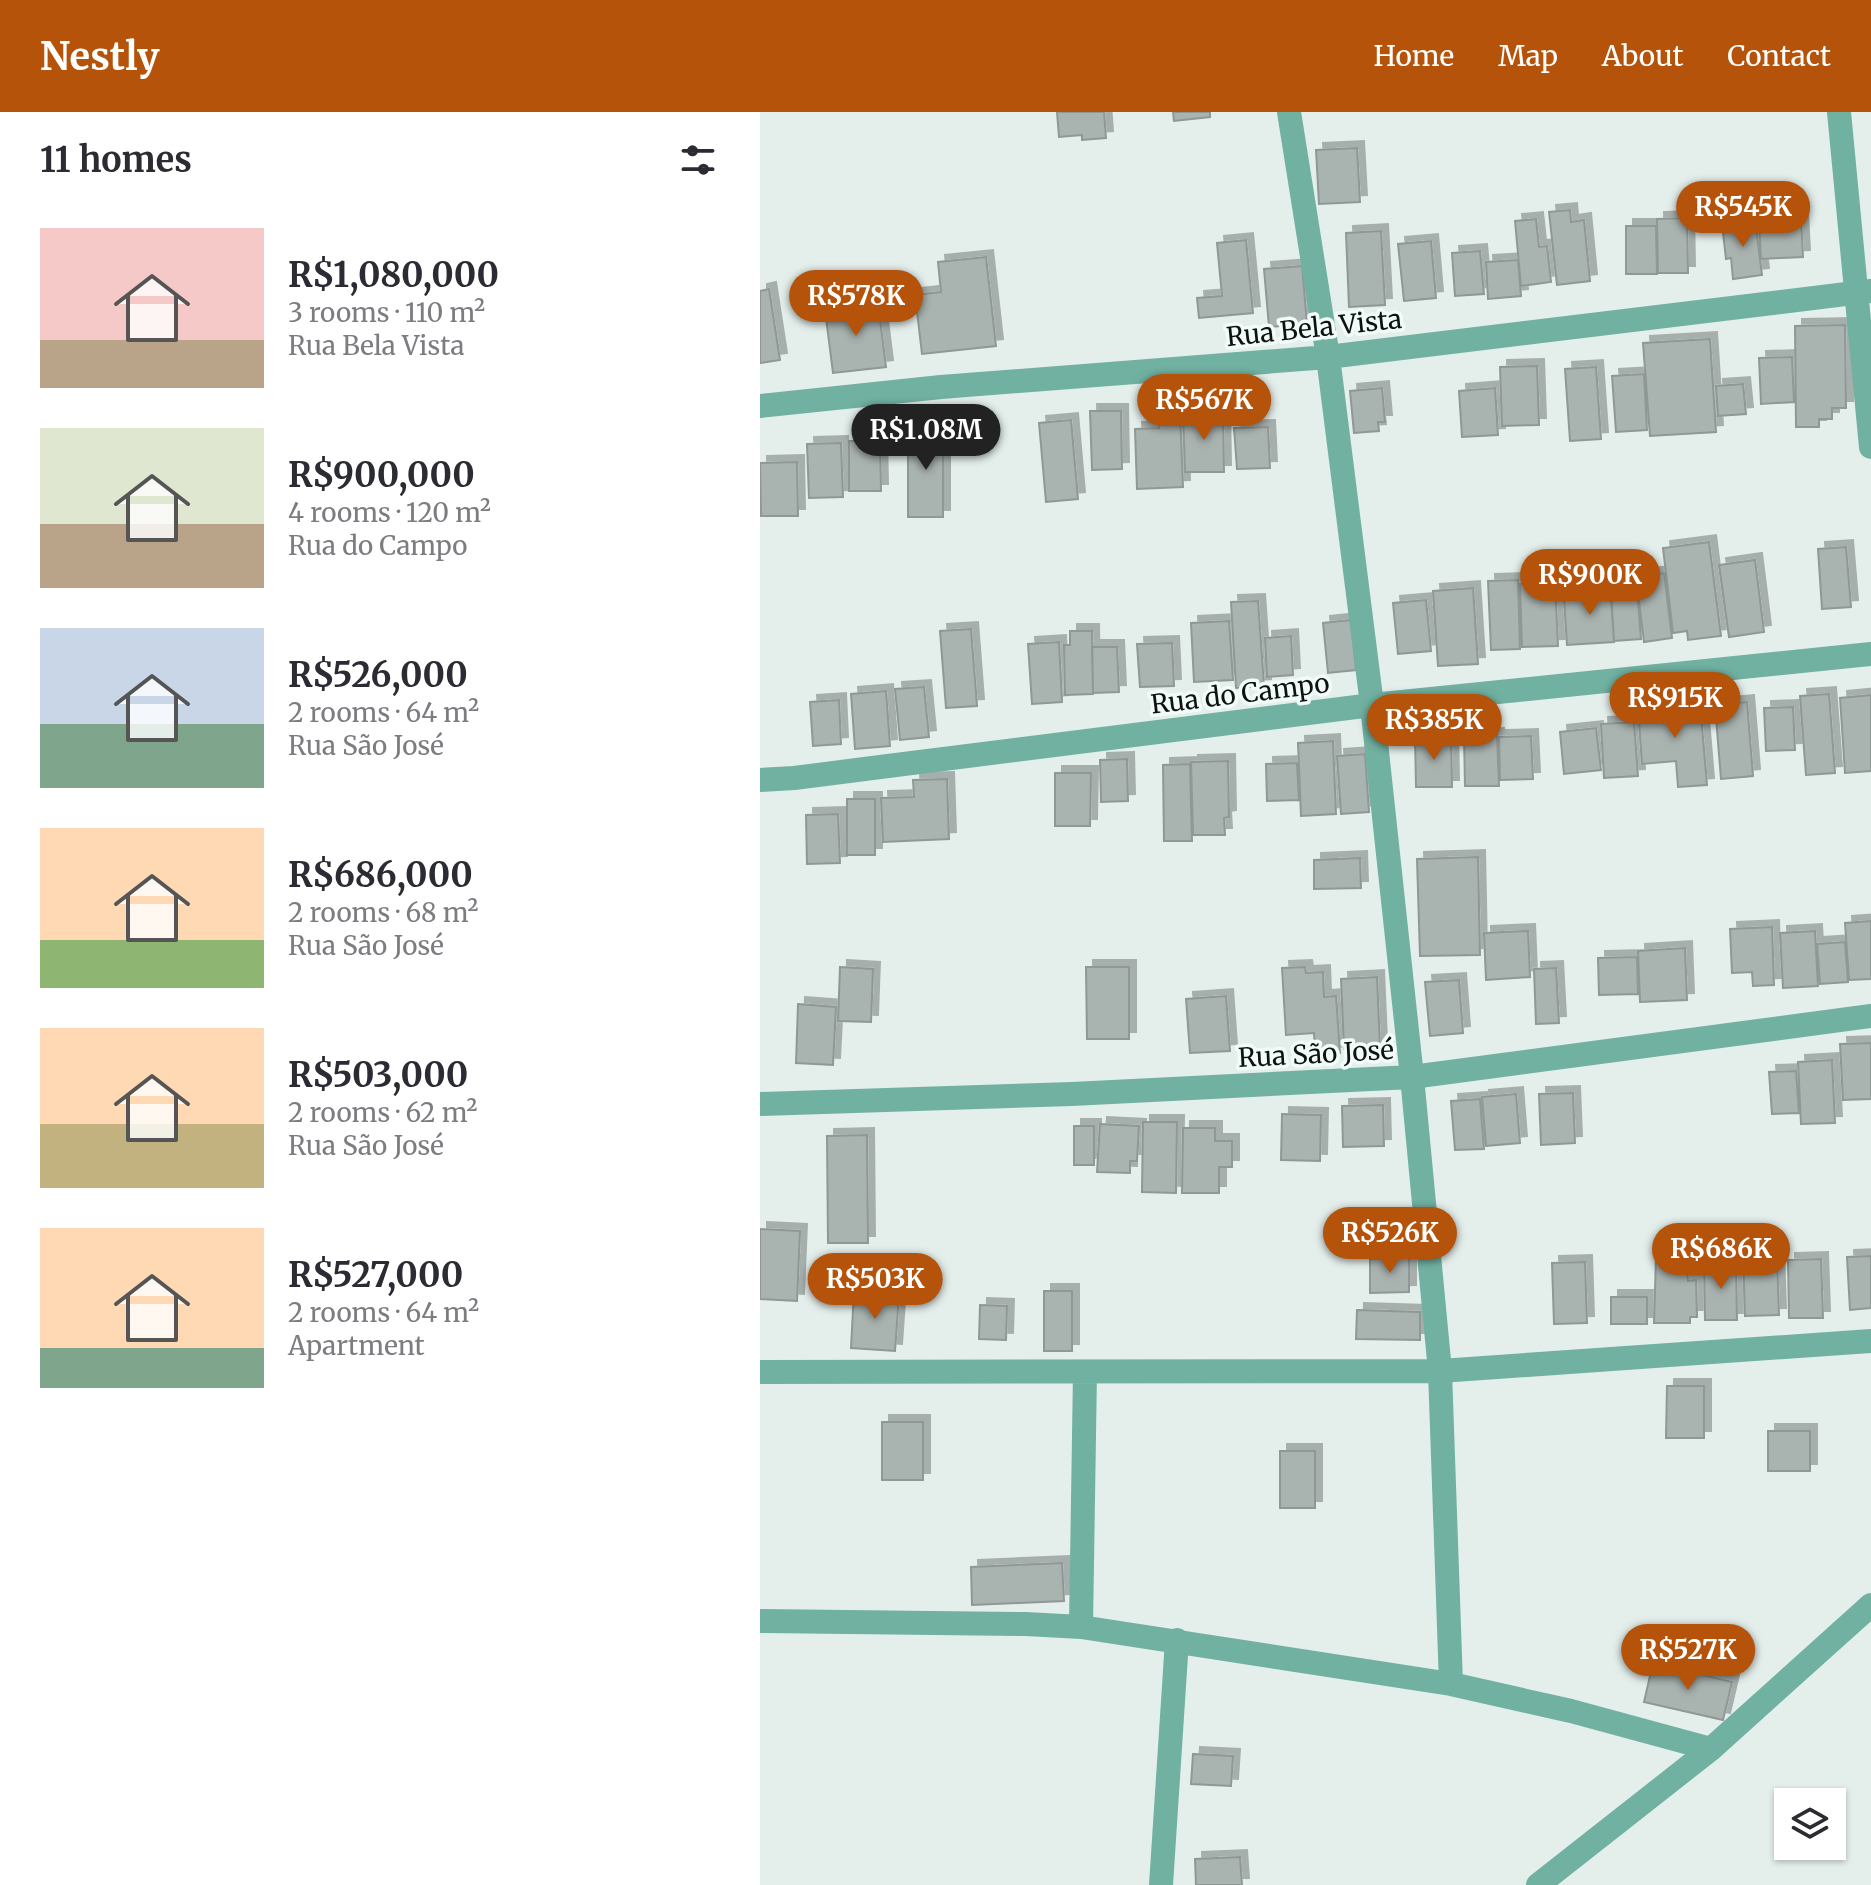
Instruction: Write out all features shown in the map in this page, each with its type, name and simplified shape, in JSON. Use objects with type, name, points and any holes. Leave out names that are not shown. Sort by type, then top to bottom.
[{"type":"street","points":[[1289,112],[1328,357],[1372,705],[1412,1077],[1440,1371],[1451,1684]]},
{"type":"street","points":[[1839,112],[1864,292],[1871,447]]},
{"type":"street","name":"Rua Bela Vista","points":[[760,406],[941,387],[1328,357],[1864,292]]},
{"type":"street","name":"Rua do Campo","points":[[760,780],[1372,705],[1871,654]]},
{"type":"street","name":"Rua São José","points":[[760,1104],[1072,1094],[1412,1077],[1871,1016]]},
{"type":"street","points":[[760,1372],[1440,1371],[1871,1341]]},
{"type":"street","points":[[1081,1627],[1085,1372]]},
{"type":"street","points":[[1538,1885],[1711,1749],[1871,1605]]},
{"type":"street","points":[[760,1621],[1081,1627],[1451,1684],[1571,1711],[1711,1749]]},
{"type":"street","points":[[1161,1885],[1177,1640]]},
{"type":"building","points":[[1057,112],[1104,112],[1106,138],[1082,140],[1082,135],[1059,137]]},
{"type":"building","points":[[1173,112],[1210,112],[1210,117],[1174,121]]},
{"type":"building","points":[[1357,148],[1360,202],[1319,204],[1316,150]]},
{"type":"building","points":[[1570,210],[1571,222],[1584,220],[1590,281],[1557,285],[1549,212]]},
{"type":"building","points":[[1687,218],[1688,273],[1658,273],[1657,219]]},
{"type":"building","points":[[1536,219],[1539,247],[1547,246],[1551,282],[1521,286],[1515,221]]},
{"type":"building","points":[[1755,220],[1762,275],[1733,279],[1731,258],[1726,259],[1722,224]]},
{"type":"building","points":[[1801,220],[1803,257],[1761,259],[1759,223]]},
{"type":"building","points":[[1626,226],[1656,226],[1657,274],[1626,274]]},
{"type":"building","points":[[1381,231],[1385,305],[1349,307],[1346,233]]},
{"type":"building","points":[[1246,240],[1253,313],[1199,318],[1197,298],[1222,296],[1217,243]]},
{"type":"building","points":[[1431,241],[1436,298],[1404,301],[1398,244]]},
{"type":"building","points":[[1480,251],[1484,294],[1455,296],[1452,253]]},
{"type":"building","points":[[986,257],[996,346],[922,354],[915,295],[941,292],[938,262]]},
{"type":"building","points":[[1518,260],[1521,296],[1488,299],[1486,262]]},
{"type":"building","points":[[1302,266],[1307,324],[1269,327],[1264,269]]},
{"type":"building","points":[[769,289],[780,360],[760,363],[760,291]]},
{"type":"building","points":[[878,303],[886,367],[833,373],[825,310]]},
{"type":"building","points":[[1845,325],[1846,408],[1832,408],[1832,419],[1819,419],[1819,427],[1796,427],[1795,326]]},
{"type":"building","points":[[1710,339],[1716,432],[1650,436],[1643,343]]},
{"type":"building","points":[[1792,357],[1794,402],[1761,404],[1759,358]]},
{"type":"building","points":[[1537,366],[1539,425],[1502,426],[1500,367]]},
{"type":"building","points":[[1596,367],[1601,439],[1570,441],[1565,369]]},
{"type":"building","points":[[1644,374],[1647,430],[1616,432],[1612,376]]},
{"type":"building","points":[[1743,384],[1746,414],[1718,416],[1716,386]]},
{"type":"building","points":[[1382,388],[1385,422],[1378,422],[1379,431],[1354,433],[1350,391]]},
{"type":"building","points":[[1495,388],[1498,435],[1462,437],[1459,391]]},
{"type":"building","points":[[1090,411],[1121,411],[1122,469],[1092,470]]},
{"type":"building","points":[[1183,412],[1223,412],[1224,472],[1185,472]]},
{"type":"building","points":[[1180,413],[1183,487],[1137,489],[1135,429],[1159,428],[1158,414]]},
{"type":"building","points":[[1071,420],[1078,499],[1046,502],[1039,423]]},
{"type":"building","points":[[908,427],[943,427],[943,517],[908,517]]},
{"type":"building","points":[[1268,427],[1270,468],[1237,469],[1234,428]]},
{"type":"building","points":[[849,441],[880,441],[881,491],[849,491]]},
{"type":"building","points":[[841,443],[843,497],[809,498],[807,444]]},
{"type":"building","points":[[797,462],[798,516],[761,516],[760,463]]},
{"type":"building","points":[[1709,542],[1721,636],[1688,640],[1687,631],[1673,633],[1663,548]]},
{"type":"building","points":[[1846,547],[1851,607],[1822,609],[1818,549]]},
{"type":"building","points":[[1755,560],[1764,632],[1729,637],[1719,565]]},
{"type":"building","points":[[1664,573],[1672,638],[1644,642],[1636,576]]},
{"type":"building","points":[[1518,580],[1520,649],[1491,650],[1488,581]]},
{"type":"building","points":[[1555,583],[1558,646],[1522,647],[1520,584]]},
{"type":"building","points":[[1610,583],[1614,642],[1567,645],[1564,598],[1587,597],[1587,584]]},
{"type":"building","points":[[1473,588],[1478,664],[1438,666],[1433,591]]},
{"type":"building","points":[[1637,589],[1641,639],[1614,641],[1611,591]]},
{"type":"building","points":[[1426,600],[1431,651],[1398,654],[1393,603]]},
{"type":"building","points":[[1258,601],[1264,686],[1236,688],[1231,602]]},
{"type":"building","points":[[1351,620],[1356,670],[1328,673],[1323,623]]},
{"type":"building","points":[[1229,621],[1233,680],[1194,682],[1191,623]]},
{"type":"building","points":[[971,629],[977,706],[946,708],[940,631]]},
{"type":"building","points":[[1070,631],[1092,631],[1093,694],[1065,695],[1064,645],[1070,645]]},
{"type":"building","points":[[1291,636],[1293,675],[1267,677],[1265,638]]},
{"type":"building","points":[[1059,642],[1062,702],[1032,704],[1028,644]]},
{"type":"building","points":[[1172,643],[1174,686],[1140,687],[1137,644]]},
{"type":"building","points":[[1092,647],[1117,647],[1119,692],[1093,693]]},
{"type":"building","points":[[924,687],[929,737],[900,740],[895,689]]},
{"type":"building","points":[[886,691],[890,746],[855,749],[851,694]]},
{"type":"building","points":[[1829,694],[1835,773],[1806,775],[1800,696]]},
{"type":"building","points":[[1871,695],[1871,771],[1845,773],[1840,698]]},
{"type":"building","points":[[839,700],[841,744],[813,746],[810,702]]},
{"type":"building","points":[[1747,702],[1753,776],[1721,779],[1715,705]]},
{"type":"building","points":[[1700,703],[1707,785],[1678,787],[1676,761],[1642,764],[1638,708]]},
{"type":"building","points":[[1793,707],[1795,750],[1766,751],[1764,708]]},
{"type":"building","points":[[1634,722],[1638,776],[1604,778],[1601,724]]},
{"type":"building","points":[[1596,728],[1601,770],[1564,774],[1560,732]]},
{"type":"building","points":[[1497,735],[1499,786],[1465,786],[1464,736]]},
{"type":"building","points":[[1451,736],[1452,787],[1416,787],[1415,737]]},
{"type":"building","points":[[1531,736],[1533,779],[1500,780],[1499,737]]},
{"type":"building","points":[[1333,741],[1336,814],[1301,816],[1298,743]]},
{"type":"building","points":[[1365,754],[1369,812],[1341,814],[1337,756]]},
{"type":"building","points":[[1127,759],[1128,801],[1101,802],[1100,760]]},
{"type":"building","points":[[1228,761],[1229,817],[1224,818],[1225,835],[1193,835],[1191,762]]},
{"type":"building","points":[[1297,763],[1299,800],[1267,801],[1266,764]]},
{"type":"building","points":[[1190,764],[1192,841],[1164,841],[1163,765]]},
{"type":"building","points":[[1055,773],[1091,773],[1090,826],[1055,826]]},
{"type":"building","points":[[947,779],[949,839],[883,842],[881,798],[914,797],[913,780]]},
{"type":"building","points":[[847,799],[875,799],[875,855],[847,855]]},
{"type":"building","points":[[838,814],[840,863],[807,864],[806,815]]},
{"type":"building","points":[[1478,857],[1480,955],[1420,956],[1417,859]]},
{"type":"building","points":[[1360,858],[1361,888],[1314,889],[1314,860]]},
{"type":"building","points":[[1871,921],[1871,979],[1849,980],[1845,923]]},
{"type":"building","points":[[1772,927],[1774,985],[1753,986],[1752,972],[1732,973],[1730,929]]},
{"type":"building","points":[[1528,931],[1530,977],[1486,980],[1484,933]]},
{"type":"building","points":[[1815,931],[1818,986],[1783,988],[1780,933]]},
{"type":"building","points":[[1845,942],[1848,982],[1820,984],[1817,944]]},
{"type":"building","points":[[1685,948],[1687,1000],[1640,1002],[1638,951]]},
{"type":"building","points":[[1637,957],[1638,994],[1599,995],[1598,958]]},
{"type":"building","points":[[840,967],[873,969],[871,1022],[838,1021]]},
{"type":"building","points":[[1086,967],[1129,967],[1129,1039],[1087,1039]]},
{"type":"building","points":[[1305,967],[1306,973],[1323,972],[1324,997],[1336,996],[1340,1053],[1315,1055],[1314,1033],[1286,1035],[1282,968]]},
{"type":"building","points":[[1556,968],[1559,1023],[1536,1024],[1534,969]]},
{"type":"building","points":[[1377,977],[1380,1047],[1344,1049],[1341,979]]},
{"type":"building","points":[[1459,980],[1463,1033],[1430,1036],[1425,982]]},
{"type":"building","points":[[1226,996],[1230,1051],[1190,1053],[1186,999]]},
{"type":"building","points":[[798,1004],[836,1007],[833,1065],[796,1063]]},
{"type":"building","points":[[1871,1043],[1871,1099],[1843,1100],[1840,1044]]},
{"type":"building","points":[[1832,1060],[1835,1123],[1801,1124],[1798,1062]]},
{"type":"building","points":[[1796,1071],[1799,1113],[1772,1114],[1769,1072]]},
{"type":"building","points":[[1573,1093],[1575,1143],[1541,1145],[1539,1094]]},
{"type":"building","points":[[1516,1094],[1520,1143],[1486,1146],[1482,1097]]},
{"type":"building","points":[[1480,1099],[1484,1149],[1455,1150],[1451,1101]]},
{"type":"building","points":[[1383,1105],[1384,1146],[1343,1147],[1342,1106]]},
{"type":"building","points":[[1282,1114],[1321,1115],[1320,1161],[1281,1160]]},
{"type":"building","points":[[1143,1122],[1177,1122],[1176,1193],[1142,1192]]},
{"type":"building","points":[[1100,1124],[1139,1126],[1137,1161],[1130,1161],[1130,1173],[1097,1172]]},
{"type":"building","points":[[1074,1126],[1094,1126],[1094,1165],[1074,1165]]},
{"type":"building","points":[[1183,1128],[1215,1128],[1215,1141],[1232,1141],[1232,1167],[1219,1167],[1219,1193],[1182,1193]]},
{"type":"building","points":[[867,1135],[868,1243],[828,1243],[827,1136]]},
{"type":"building","points":[[760,1229],[800,1231],[797,1301],[760,1299]]},
{"type":"building","points":[[1743,1256],[1777,1256],[1779,1315],[1745,1316]]},
{"type":"building","points":[[1871,1256],[1871,1308],[1850,1310],[1847,1257]]},
{"type":"building","points":[[1409,1257],[1409,1292],[1370,1293],[1370,1259]]},
{"type":"building","points":[[1656,1257],[1686,1259],[1688,1281],[1696,1280],[1697,1317],[1690,1317],[1690,1323],[1654,1323]]},
{"type":"building","points":[[1821,1259],[1823,1318],[1789,1318],[1788,1260]]},
{"type":"building","points":[[1736,1261],[1737,1320],[1705,1320],[1704,1262]]},
{"type":"building","points":[[1585,1262],[1587,1323],[1554,1324],[1552,1263]]},
{"type":"building","points":[[854,1290],[899,1294],[895,1351],[851,1348]]},
{"type":"building","points":[[1044,1291],[1072,1291],[1072,1351],[1044,1351]]},
{"type":"building","points":[[1611,1297],[1647,1297],[1647,1324],[1611,1324]]},
{"type":"building","points":[[980,1305],[1007,1306],[1006,1340],[979,1339]]},
{"type":"building","points":[[1357,1310],[1420,1312],[1420,1340],[1356,1339]]},
{"type":"building","points":[[1667,1386],[1704,1386],[1704,1438],[1666,1438]]},
{"type":"building","points":[[882,1422],[923,1422],[923,1480],[882,1480]]},
{"type":"building","points":[[1768,1431],[1810,1431],[1810,1471],[1768,1471]]},
{"type":"building","points":[[1280,1451],[1315,1451],[1315,1508],[1280,1508]]},
{"type":"building","points":[[1062,1563],[1064,1601],[972,1605],[971,1567]]},
{"type":"building","points":[[1653,1663],[1732,1682],[1723,1720],[1644,1702]]},
{"type":"building","points":[[1193,1754],[1233,1756],[1231,1786],[1191,1784]]},
{"type":"building","points":[[1240,1857],[1242,1885],[1196,1885],[1195,1859]]}]
